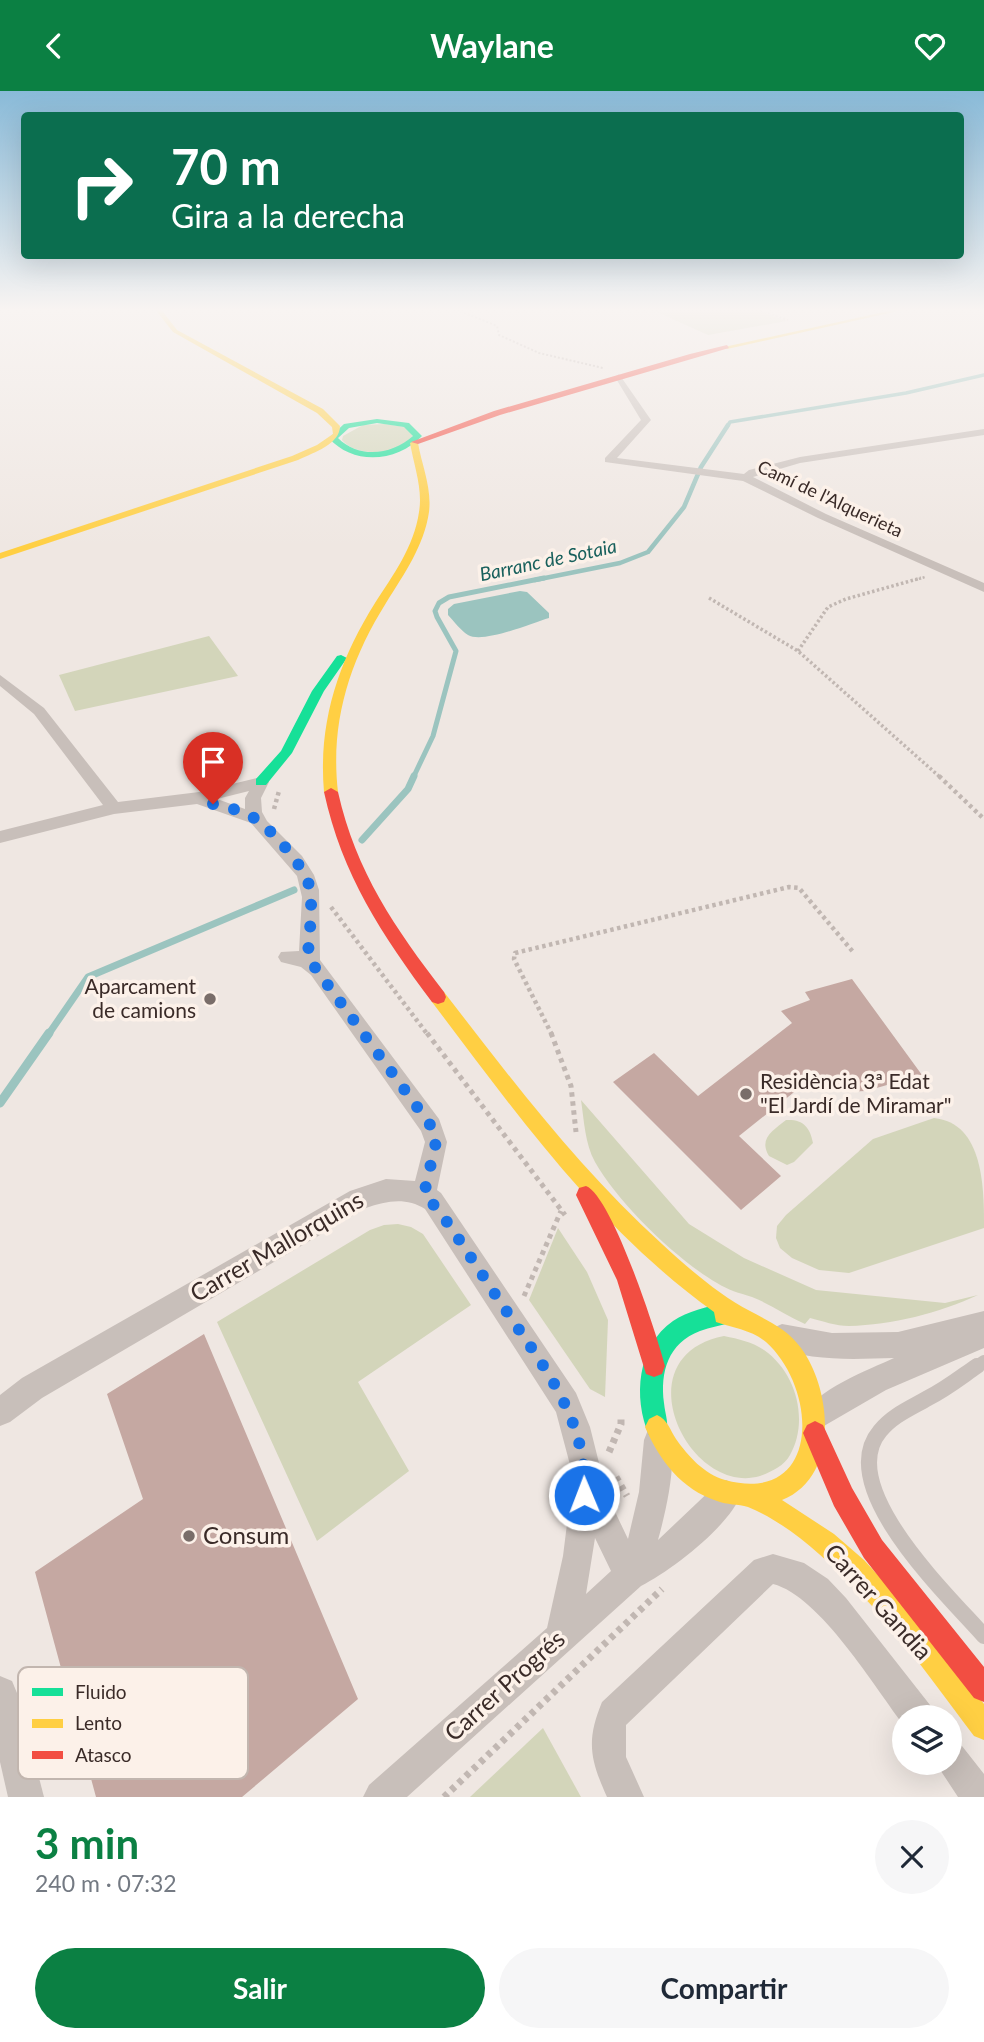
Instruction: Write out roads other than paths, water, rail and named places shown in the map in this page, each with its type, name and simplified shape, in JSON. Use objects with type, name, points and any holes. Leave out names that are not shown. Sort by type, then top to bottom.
[{"type":"main road","points":[[280,388],[320,411],[336,426],[335,444],[345,450],[383,459],[401,471],[425,498]]},
{"type":"main road","points":[[220,485],[320,457],[390,453],[432,434],[583,388]]},
{"type":"main road","points":[[285,390],[344,415],[403,424],[453,423],[497,413]]},
{"type":"main road","points":[[0,556],[220,485],[302,455],[354,424],[383,421]]},
{"type":"main road","points":[[403,424],[414,429],[418,436],[415,443],[425,498],[425,513],[415,541],[363,637],[337,697],[330,724],[328,759],[335,814],[352,867],[368,898],[405,953],[567,1164],[621,1258],[649,1337],[654,1366]]},
{"type":"main road","points":[[261,782],[286,753],[324,681],[346,651],[363,637]]},
{"type":"main road","points":[[567,1164],[676,1271],[743,1319],[775,1335],[796,1358],[810,1386],[816,1424],[814,1446],[802,1472],[781,1490],[741,1496],[698,1482],[675,1459],[658,1431],[650,1401],[654,1366],[661,1347],[677,1328],[699,1317],[724,1314],[743,1319]]},
{"type":"main road","name":"Carrer Gandia","points":[[816,1424],[843,1497],[873,1549],[984,1688]]},
{"type":"main road","name":"Carrer Gandia","points":[[741,1496],[803,1523],[849,1564],[887,1604],[984,1726]]},
{"type":"street","name":"Camí de l'Alquerieta","points":[[626,388],[646,421],[609,460],[747,478],[822,516],[984,588]]},
{"type":"street","points":[[747,478],[753,472],[800,460],[984,432]]},
{"type":"street","points":[[0,678],[39,711],[114,808]]},
{"type":"street","points":[[0,837],[114,808],[199,799],[261,782]]},
{"type":"street","points":[[255,818],[251,798],[261,782]]},
{"type":"street","points":[[199,799],[255,818],[294,858],[310,889],[308,955],[311,962],[435,1133],[435,1154],[424,1194],[440,1212],[566,1403],[576,1427],[585,1475],[602,1521],[630,1575]]},
{"type":"street","points":[[288,957],[311,962]]},
{"type":"street","name":"Carrer Mallorquins","points":[[0,1412],[32,1388],[358,1199],[384,1190],[410,1190],[424,1194]]},
{"type":"street","points":[[775,1335],[832,1346],[898,1345],[984,1324]]},
{"type":"street","points":[[816,1424],[837,1401],[878,1379],[984,1335]]},
{"type":"street","name":"Carrer Progrés","points":[[630,1575],[641,1550],[651,1507],[658,1431]]},
{"type":"street","points":[[561,1635],[578,1556],[585,1475]]},
{"type":"street","name":"Carrer Progrés","points":[[381,1797],[630,1575],[650,1566],[673,1550],[741,1496]]},
{"type":"street","name":"Carrer Gandia","points":[[626,1797],[612,1769],[607,1736],[614,1714],[759,1575],[773,1569],[805,1580],[835,1609],[909,1705]]},
{"type":"street","points":[[0,1693],[18,1765]]},
{"type":"street","points":[[962,1774],[980,1797]]},
{"type":"street","points":[[22,1779],[26,1797]]},
{"type":"lane","points":[[984,1360],[932,1397],[891,1419],[876,1436],[868,1451],[869,1476],[876,1499],[889,1523],[984,1636]]},
{"type":"water","points":[[520,591],[527,592],[549,613],[549,618],[496,635],[475,637],[465,633],[448,615],[448,609],[454,604]]},
{"type":"waterway","name":"Barranc de Sotaia","points":[[727,427],[730,422],[929,388]]},
{"type":"waterway","name":"Barranc de Sotaia","points":[[535,580],[620,563],[648,552],[684,507],[701,467],[728,425]]},
{"type":"waterway","name":"Barranc de Sotaia","points":[[413,778],[433,736],[456,651],[437,617],[435,611],[439,603],[449,597],[544,578]]},
{"type":"waterway","name":"Barranc de Sotaia","points":[[362,840],[408,789],[414,776]]},
{"type":"waterway","name":"Barranc de Sotaia","points":[[48,1035],[88,977],[294,890]]},
{"type":"waterway","name":"Barranc de Sotaia","points":[[0,1103],[49,1033]]},
{"type":"place","name":"Aparcament de camions","points":[[210,999]]},
{"type":"place","name":"Residència 3ª Edat \"El Jardí de Miramar\"","points":[[746,1094]]},
{"type":"place","name":"Consum","points":[[189,1536]]}]
